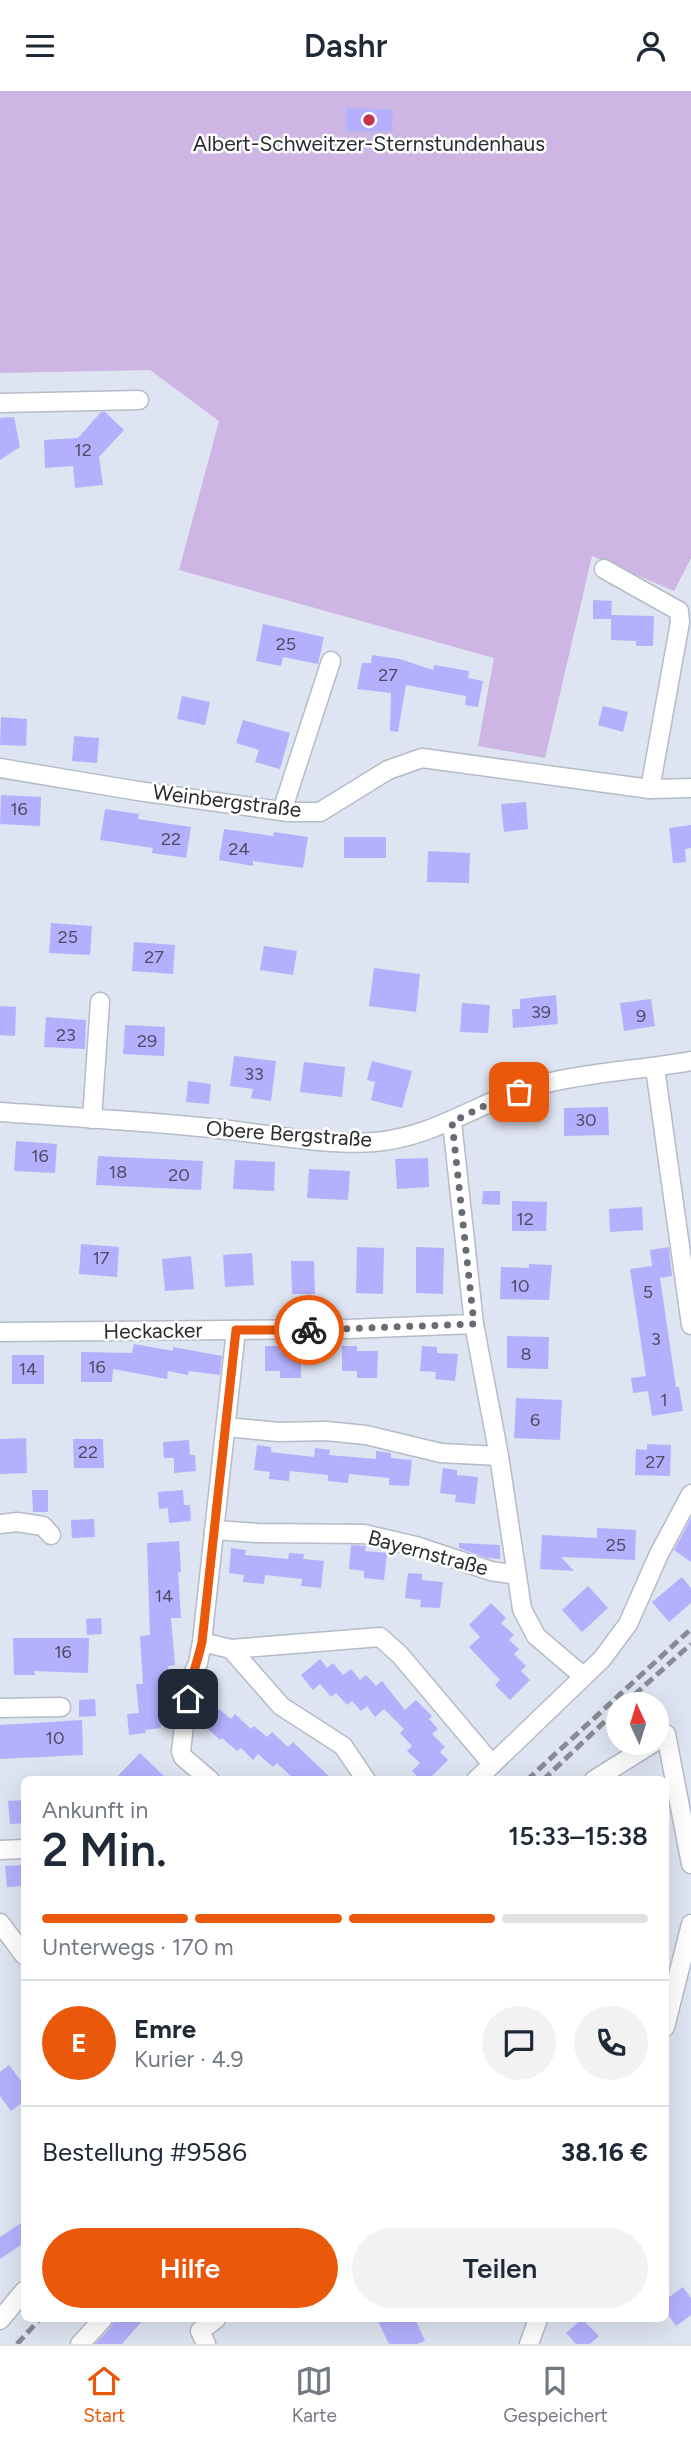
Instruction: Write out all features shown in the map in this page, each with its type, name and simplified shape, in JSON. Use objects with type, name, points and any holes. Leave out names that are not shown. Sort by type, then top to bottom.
[{"type":"street","points":[[0,403],[139,400]]},
{"type":"street","points":[[604,569],[683,618],[650,789]]},
{"type":"street","points":[[282,811],[331,661]]},
{"type":"street","name":"Weinbergstraße","points":[[0,768],[282,811],[320,812],[388,770],[422,758],[650,789],[691,788]]},
{"type":"street","points":[[92,1119],[100,1002]]},
{"type":"street","name":"Obere Bergstraße","points":[[0,1112],[209,1128],[345,1143],[409,1137],[452,1122],[498,1099],[539,1085],[602,1073],[655,1069],[691,1062]]},
{"type":"street","points":[[655,1069],[691,1325]]},
{"type":"street","name":"Bayernstraße","points":[[452,1122],[474,1324],[499,1456],[522,1609],[536,1636],[583,1676]]},
{"type":"street","name":"Heckacker","points":[[0,1332],[348,1329],[474,1324]]},
{"type":"street","points":[[205,1776],[183,1757],[181,1751],[189,1684],[198,1663],[202,1642],[236,1330]]},
{"type":"street","points":[[227,1427],[366,1435],[441,1453],[499,1456]]},
{"type":"street","points":[[480,1776],[602,1659],[628,1624],[659,1553],[691,1494]]},
{"type":"street","points":[[0,1524],[17,1522],[43,1526],[51,1535]]},
{"type":"street","name":"Bayernstraße","points":[[214,1530],[364,1534],[416,1546],[491,1571],[517,1574]]},
{"type":"street","points":[[202,1642],[231,1649],[380,1637],[400,1655],[492,1764]]},
{"type":"street","points":[[231,1649],[281,1706],[343,1745],[363,1776]]},
{"type":"street","points":[[0,1708],[61,1707]]},
{"type":"street","points":[[600,1776],[633,1755]]},
{"type":"street","points":[[662,1755],[668,1776]]},
{"type":"street","points":[[669,1781],[691,1864]]},
{"type":"street","points":[[0,1850],[21,1849]]},
{"type":"street","points":[[0,1923],[21,1951]]},
{"type":"street","points":[[669,2011],[691,1924]]},
{"type":"street","points":[[0,2321],[21,2295]]},
{"type":"street","points":[[80,2344],[100,2322]]},
{"type":"street","points":[[529,2344],[537,2322]]},
{"type":"shaded area","points":[[0,91],[691,91],[691,558],[674,591],[592,556],[545,758],[478,746],[494,658],[179,570],[219,421],[150,370],[0,373]]},
{"type":"building","name":"Albert-Schweitzer-Sternstundenhaus","points":[[346,108],[393,110],[392,132],[346,131]]},
{"type":"building","points":[[101,412],[105,412],[124,430],[99,457],[103,485],[75,488],[73,466],[45,468],[44,440],[78,438]]},
{"type":"building","points":[[14,417],[20,447],[0,460],[0,418]]},
{"type":"building","points":[[593,600],[612,601],[611,619],[593,619]]},
{"type":"building","points":[[611,615],[654,616],[653,646],[636,646],[636,641],[611,640]]},
{"type":"building","points":[[263,624],[324,637],[318,664],[283,657],[281,666],[256,661]]},
{"type":"building","points":[[372,655],[400,659],[433,670],[434,665],[469,671],[468,678],[483,681],[478,707],[465,705],[466,696],[406,685],[398,732],[390,731],[391,693],[357,689],[362,663],[371,663]]},
{"type":"building","points":[[182,696],[210,702],[205,725],[177,719]]},
{"type":"building","points":[[603,706],[628,712],[623,732],[598,725]]},
{"type":"building","points":[[1,717],[27,719],[26,746],[0,745]]},
{"type":"building","points":[[243,720],[290,733],[280,769],[255,762],[259,750],[236,743]]},
{"type":"building","points":[[74,736],[99,738],[97,763],[72,761]]},
{"type":"building","points":[[1,795],[41,797],[40,826],[0,824]]},
{"type":"building","points":[[526,802],[528,829],[504,832],[501,804]]},
{"type":"building","points":[[105,809],[139,814],[138,819],[191,827],[186,858],[152,853],[153,848],[100,840]]},
{"type":"building","points":[[691,825],[691,848],[685,849],[686,862],[673,863],[669,828]]},
{"type":"building","points":[[224,829],[273,836],[274,832],[308,837],[303,868],[253,861],[253,866],[219,860]]},
{"type":"building","points":[[344,837],[386,837],[386,858],[344,858]]},
{"type":"building","points":[[428,851],[470,853],[469,883],[427,882]]},
{"type":"building","points":[[51,923],[92,926],[90,955],[49,953]]},
{"type":"building","points":[[134,942],[175,945],[173,974],[132,971]]},
{"type":"building","points":[[264,946],[297,951],[293,975],[260,970]]},
{"type":"building","points":[[374,968],[420,974],[416,1012],[369,1006]]},
{"type":"building","points":[[556,995],[558,1024],[513,1028],[512,1009],[520,1009],[520,999]]},
{"type":"building","points":[[651,999],[655,1026],[624,1031],[620,1003]]},
{"type":"building","points":[[462,1003],[490,1005],[488,1033],[460,1032]]},
{"type":"building","points":[[0,1006],[16,1007],[15,1036],[0,1035]]},
{"type":"building","points":[[46,1017],[86,1020],[85,1049],[44,1047]]},
{"type":"building","points":[[125,1025],[165,1027],[164,1056],[123,1054]]},
{"type":"building","points":[[234,1056],[276,1061],[271,1101],[251,1098],[253,1089],[230,1086]]},
{"type":"building","points":[[372,1061],[412,1071],[402,1108],[371,1100],[375,1082],[367,1080]]},
{"type":"building","points":[[304,1062],[345,1067],[342,1097],[300,1092]]},
{"type":"building","points":[[188,1081],[211,1084],[209,1104],[186,1102]]},
{"type":"building","points":[[608,1107],[609,1135],[564,1136],[564,1108]]},
{"type":"building","points":[[16,1141],[57,1144],[55,1173],[14,1171]]},
{"type":"building","points":[[98,1156],[203,1161],[201,1190],[96,1185]]},
{"type":"building","points":[[428,1158],[429,1187],[397,1189],[395,1159]]},
{"type":"building","points":[[235,1160],[275,1162],[274,1191],[233,1189]]},
{"type":"building","points":[[309,1169],[350,1171],[348,1200],[307,1198]]},
{"type":"building","points":[[483,1191],[500,1191],[500,1205],[482,1204]]},
{"type":"building","points":[[512,1201],[547,1202],[546,1231],[512,1231]]},
{"type":"building","points":[[642,1207],[643,1230],[610,1232],[609,1209]]},
{"type":"building","points":[[81,1244],[119,1247],[117,1277],[79,1274]]},
{"type":"building","points":[[357,1247],[384,1248],[383,1294],[356,1293]]},
{"type":"building","points":[[416,1247],[444,1248],[443,1294],[416,1293]]},
{"type":"building","points":[[669,1247],[672,1276],[660,1278],[676,1387],[679,1387],[683,1411],[652,1416],[648,1391],[633,1393],[631,1378],[646,1376],[630,1269],[652,1266],[650,1250]]},
{"type":"building","points":[[252,1253],[254,1285],[225,1287],[223,1255]]},
{"type":"building","points":[[191,1256],[194,1289],[165,1291],[162,1259]]},
{"type":"building","points":[[291,1261],[314,1261],[315,1294],[292,1294]]},
{"type":"building","points":[[529,1264],[552,1265],[549,1300],[500,1299],[501,1267],[529,1268]]},
{"type":"building","points":[[507,1336],[549,1337],[548,1369],[507,1368]]},
{"type":"building","points":[[134,1344],[173,1351],[173,1347],[222,1356],[220,1375],[189,1371],[188,1375],[168,1371],[167,1379],[113,1369],[112,1382],[81,1382],[81,1352],[132,1353]]},
{"type":"building","points":[[265,1346],[280,1346],[280,1351],[301,1351],[301,1378],[280,1378],[280,1371],[265,1371]]},
{"type":"building","points":[[342,1346],[357,1346],[357,1351],[378,1351],[377,1378],[357,1378],[357,1371],[342,1371]]},
{"type":"building","points":[[422,1346],[437,1347],[437,1353],[458,1354],[455,1381],[435,1379],[436,1372],[420,1371]]},
{"type":"building","points":[[12,1355],[44,1355],[44,1384],[12,1384]]},
{"type":"building","points":[[516,1398],[562,1400],[560,1440],[514,1438]]},
{"type":"building","points":[[26,1438],[27,1473],[0,1474],[0,1439]]},
{"type":"building","points":[[73,1439],[103,1439],[104,1468],[74,1468]]},
{"type":"building","points":[[189,1440],[190,1455],[195,1455],[196,1471],[174,1473],[174,1458],[164,1458],[163,1442]]},
{"type":"building","points":[[647,1444],[671,1445],[670,1476],[635,1475],[636,1449],[647,1450]]},
{"type":"building","points":[[257,1445],[271,1447],[271,1452],[314,1457],[315,1448],[330,1450],[329,1455],[376,1459],[376,1451],[391,1453],[391,1458],[412,1460],[409,1486],[389,1485],[389,1478],[349,1474],[348,1483],[328,1481],[328,1475],[290,1471],[289,1481],[269,1479],[270,1472],[254,1470]]},
{"type":"building","points":[[443,1468],[457,1470],[457,1475],[478,1477],[475,1504],[455,1502],[456,1495],[440,1493]]},
{"type":"building","points":[[32,1490],[48,1490],[48,1512],[33,1512]]},
{"type":"building","points":[[183,1490],[184,1505],[190,1505],[191,1521],[169,1523],[168,1508],[159,1509],[158,1492]]},
{"type":"building","points":[[691,1518],[691,1562],[674,1550]]},
{"type":"building","points":[[94,1519],[95,1537],[72,1538],[71,1520]]},
{"type":"building","points":[[597,1528],[636,1530],[635,1560],[561,1557],[574,1571],[540,1569],[542,1535],[597,1538]]},
{"type":"building","points":[[179,1541],[181,1618],[171,1618],[175,1665],[168,1666],[171,1700],[167,1700],[168,1714],[160,1715],[161,1728],[129,1735],[127,1714],[139,1713],[136,1684],[143,1684],[140,1636],[150,1635],[147,1543]]},
{"type":"building","points":[[459,1543],[500,1545],[500,1559],[487,1558],[459,1548]]},
{"type":"building","points":[[351,1545],[366,1546],[365,1551],[387,1553],[384,1580],[364,1578],[364,1571],[349,1569]]},
{"type":"building","points":[[231,1548],[246,1550],[245,1555],[288,1559],[289,1553],[304,1554],[303,1559],[324,1561],[321,1588],[301,1586],[302,1579],[265,1575],[264,1584],[243,1582],[244,1575],[229,1573]]},
{"type":"building","points":[[408,1573],[422,1574],[422,1580],[443,1582],[440,1608],[420,1607],[421,1600],[405,1598]]},
{"type":"building","points":[[682,1577],[691,1588],[691,1603],[669,1622],[652,1602]]},
{"type":"building","points":[[588,1586],[608,1608],[582,1632],[562,1610]]},
{"type":"building","points":[[491,1603],[506,1618],[501,1623],[514,1635],[509,1640],[519,1649],[514,1654],[526,1666],[521,1671],[530,1680],[510,1700],[495,1685],[500,1680],[469,1647],[480,1637],[469,1625]]},
{"type":"building","points":[[101,1618],[102,1634],[87,1635],[86,1619]]},
{"type":"building","points":[[13,1638],[89,1638],[88,1673],[34,1671],[35,1675],[14,1675]]},
{"type":"building","points":[[320,1659],[327,1668],[333,1663],[343,1675],[351,1669],[360,1680],[366,1675],[376,1686],[382,1681],[405,1710],[416,1700],[432,1716],[429,1719],[438,1729],[432,1734],[445,1747],[440,1752],[448,1760],[432,1776],[417,1776],[412,1771],[420,1763],[407,1751],[412,1746],[400,1733],[404,1729],[384,1709],[375,1717],[367,1706],[361,1711],[352,1701],[347,1705],[336,1693],[331,1697],[320,1684],[313,1690],[301,1675]]},
{"type":"building","points":[[95,1699],[96,1716],[79,1717],[79,1700]]},
{"type":"building","points":[[219,1709],[231,1719],[235,1714],[251,1729],[254,1726],[267,1737],[272,1732],[288,1747],[293,1742],[329,1776],[291,1776],[277,1763],[273,1767],[258,1754],[253,1760],[241,1748],[237,1751],[204,1725]]},
{"type":"building","points":[[82,1720],[83,1755],[0,1759],[0,1725]]},
{"type":"building","points":[[140,1753],[164,1776],[118,1776]]},
{"type":"building","points":[[21,1800],[21,1823],[10,1824],[8,1801]]},
{"type":"building","points":[[21,1865],[21,1886],[7,1887],[5,1866]]},
{"type":"building","points":[[9,2065],[21,2081],[21,2103],[11,2111],[0,2096],[0,2072]]},
{"type":"building","points":[[21,2223],[21,2245],[0,2259],[0,2237]]},
{"type":"building","points":[[683,2287],[691,2298],[691,2315],[676,2326],[669,2316],[669,2297]]},
{"type":"building","points":[[114,2322],[141,2322],[122,2344],[95,2344]]},
{"type":"building","points":[[378,2322],[416,2322],[425,2341],[417,2344],[389,2344]]},
{"type":"building","points":[[579,2322],[585,2322],[599,2336],[590,2344],[576,2344],[566,2333]]},
{"type":"railway","points":[[531,1776],[691,1629]]},
{"type":"railway","points":[[637,1692],[691,1644]]},
{"type":"railway","points":[[547,1776],[606,1720]]},
{"type":"railway","points":[[17,2344],[37,2322]]},
{"type":"way so far","points":[[309,1330],[474,1324],[452,1122],[498,1099],[519,1092]]},
{"type":"place","name":"Albert-Schweitzer-Sternstundenhaus","points":[[369,120]]},
{"type":"route","points":[[188,1699],[189,1684],[198,1663],[202,1642],[236,1330],[309,1330]]}]
